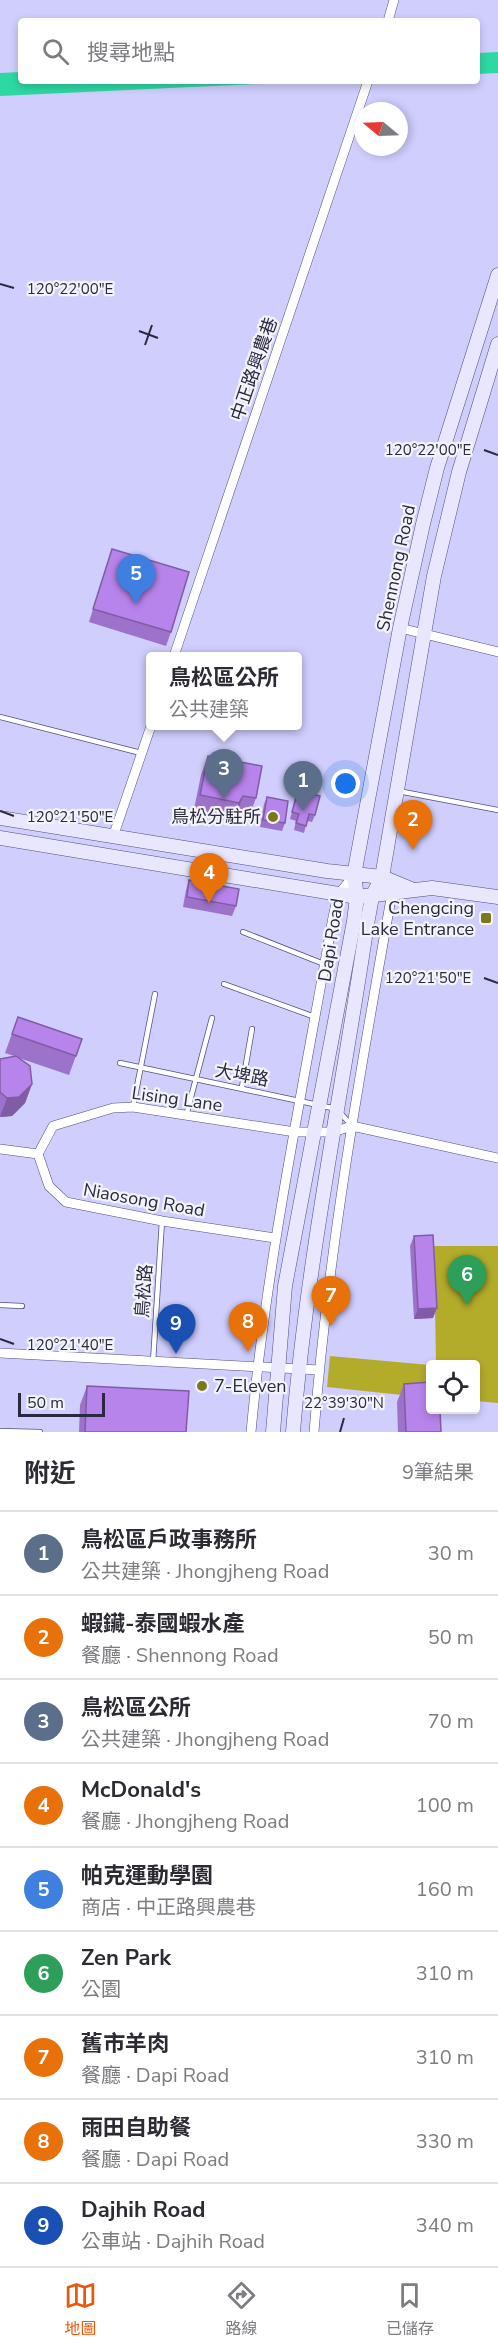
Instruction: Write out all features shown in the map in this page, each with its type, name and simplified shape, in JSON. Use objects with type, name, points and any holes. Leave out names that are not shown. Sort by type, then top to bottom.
[{"type":"main road","name":"Shennong Road","points":[[354,875],[400,628],[437,468],[498,275]]},
{"type":"main road","points":[[382,877],[422,632],[459,472],[498,344]]},
{"type":"main road","points":[[0,818],[354,875],[382,877],[411,889]]},
{"type":"main road","points":[[0,838],[338,895],[372,897],[411,889],[432,888],[498,897]]},
{"type":"main road","name":"Dapi Road","points":[[273,1432],[285,1286],[321,1105],[357,897],[354,875]]},
{"type":"main road","name":"Dapi Road","points":[[293,1432],[298,1369],[333,1132],[372,897],[382,877]]},
{"type":"street","points":[[388,18],[394,0]]},
{"type":"street","name":"中正路興農巷","points":[[176,652],[367,84]]},
{"type":"street","points":[[400,628],[498,652]]},
{"type":"street","points":[[112,837],[150,730]]},
{"type":"street","name":"Dapi Road","points":[[251,1432],[257,1368],[275,1238],[324,964],[338,895],[354,875]]},
{"type":"street","points":[[314,1432],[319,1370],[352,1126],[392,893],[382,877]]},
{"type":"street","name":"Lising Lane","points":[[38,1154],[53,1126],[113,1108],[133,1107],[314,1134],[333,1132],[352,1126]]},
{"type":"street","points":[[352,1126],[498,1158]]},
{"type":"street","points":[[0,1149],[38,1154]]},
{"type":"street","name":"Niaosong Road","points":[[38,1154],[49,1186],[66,1202],[162,1221],[275,1238]]},
{"type":"street","points":[[0,1353],[319,1370]]},
{"type":"lane","points":[[0,717],[141,753]]},
{"type":"lane","points":[[395,791],[498,810]]},
{"type":"lane","points":[[243,932],[324,964]]},
{"type":"lane","points":[[224,984],[315,1017]]},
{"type":"lane","points":[[133,1107],[155,994]]},
{"type":"lane","points":[[186,1116],[212,1018]]},
{"type":"lane","points":[[242,1087],[252,1029]]},
{"type":"lane","name":"大埤路","points":[[120,1063],[337,1108]]},
{"type":"lane","points":[[337,1108],[352,1126]]},
{"type":"lane","name":"鳥松路","points":[[153,1362],[162,1221]]},
{"type":"lane","points":[[0,1305],[22,1306]]},
{"type":"lane","points":[[0,1431],[40,1432]]},
{"type":"shaded area","points":[[498,52],[498,73],[480,74],[480,53]]},
{"type":"shaded area","points":[[18,72],[18,84],[257,84],[0,96],[0,73]]},
{"type":"shaded area","points":[[434,1246],[498,1246],[498,1403],[480,1401],[480,1360],[436,1360]]},
{"type":"shaded area","points":[[330,1356],[426,1365],[426,1398],[327,1387]]},
{"type":"building","points":[[112,549],[189,572],[171,632],[93,609]]},
{"type":"building","points":[[208,756],[262,766],[256,798],[243,796],[239,803],[200,795]]},
{"type":"building","points":[[298,790],[320,796],[315,815],[309,814],[306,826],[296,823],[299,814],[292,812]]},
{"type":"building","name":"鳥松分駐所","points":[[267,797],[288,801],[285,823],[263,820]]},
{"type":"building","points":[[189,880],[239,889],[236,906],[187,897]]},
{"type":"building","points":[[18,1017],[82,1039],[76,1056],[12,1034]]},
{"type":"building","points":[[16,1056],[30,1066],[32,1084],[19,1097],[7,1098],[0,1092],[0,1059]]},
{"type":"building","points":[[433,1235],[437,1308],[418,1309],[414,1236]]},
{"type":"building","points":[[426,1382],[426,1414],[440,1414],[441,1432],[406,1432],[404,1384]]},
{"type":"building","points":[[87,1386],[189,1391],[186,1432],[85,1432]]},
{"type":"place","name":"帕克運動學園","points":[[136,604]]},
{"type":"place","name":"鳥松區公所","points":[[224,799]]},
{"type":"place","name":"鳥松區戶政事務所","points":[[303,811]]},
{"type":"place","name":"鳥松分駐所","points":[[273,817]]},
{"type":"place","name":"蝦鑶-泰國蝦水產","points":[[413,850]]},
{"type":"place","name":"McDonald's","points":[[209,903]]},
{"type":"place","name":"Chengcing Lake Entrance","points":[[486,918]]},
{"type":"place","name":"Zen Park","points":[[467,1305]]},
{"type":"place","name":"舊市羊肉","points":[[331,1326]]},
{"type":"place","name":"雨田自助餐","points":[[248,1352]]},
{"type":"place","name":"Dajhih Road","points":[[176,1354]]},
{"type":"place","name":"7-Eleven","points":[[202,1386]]}]
